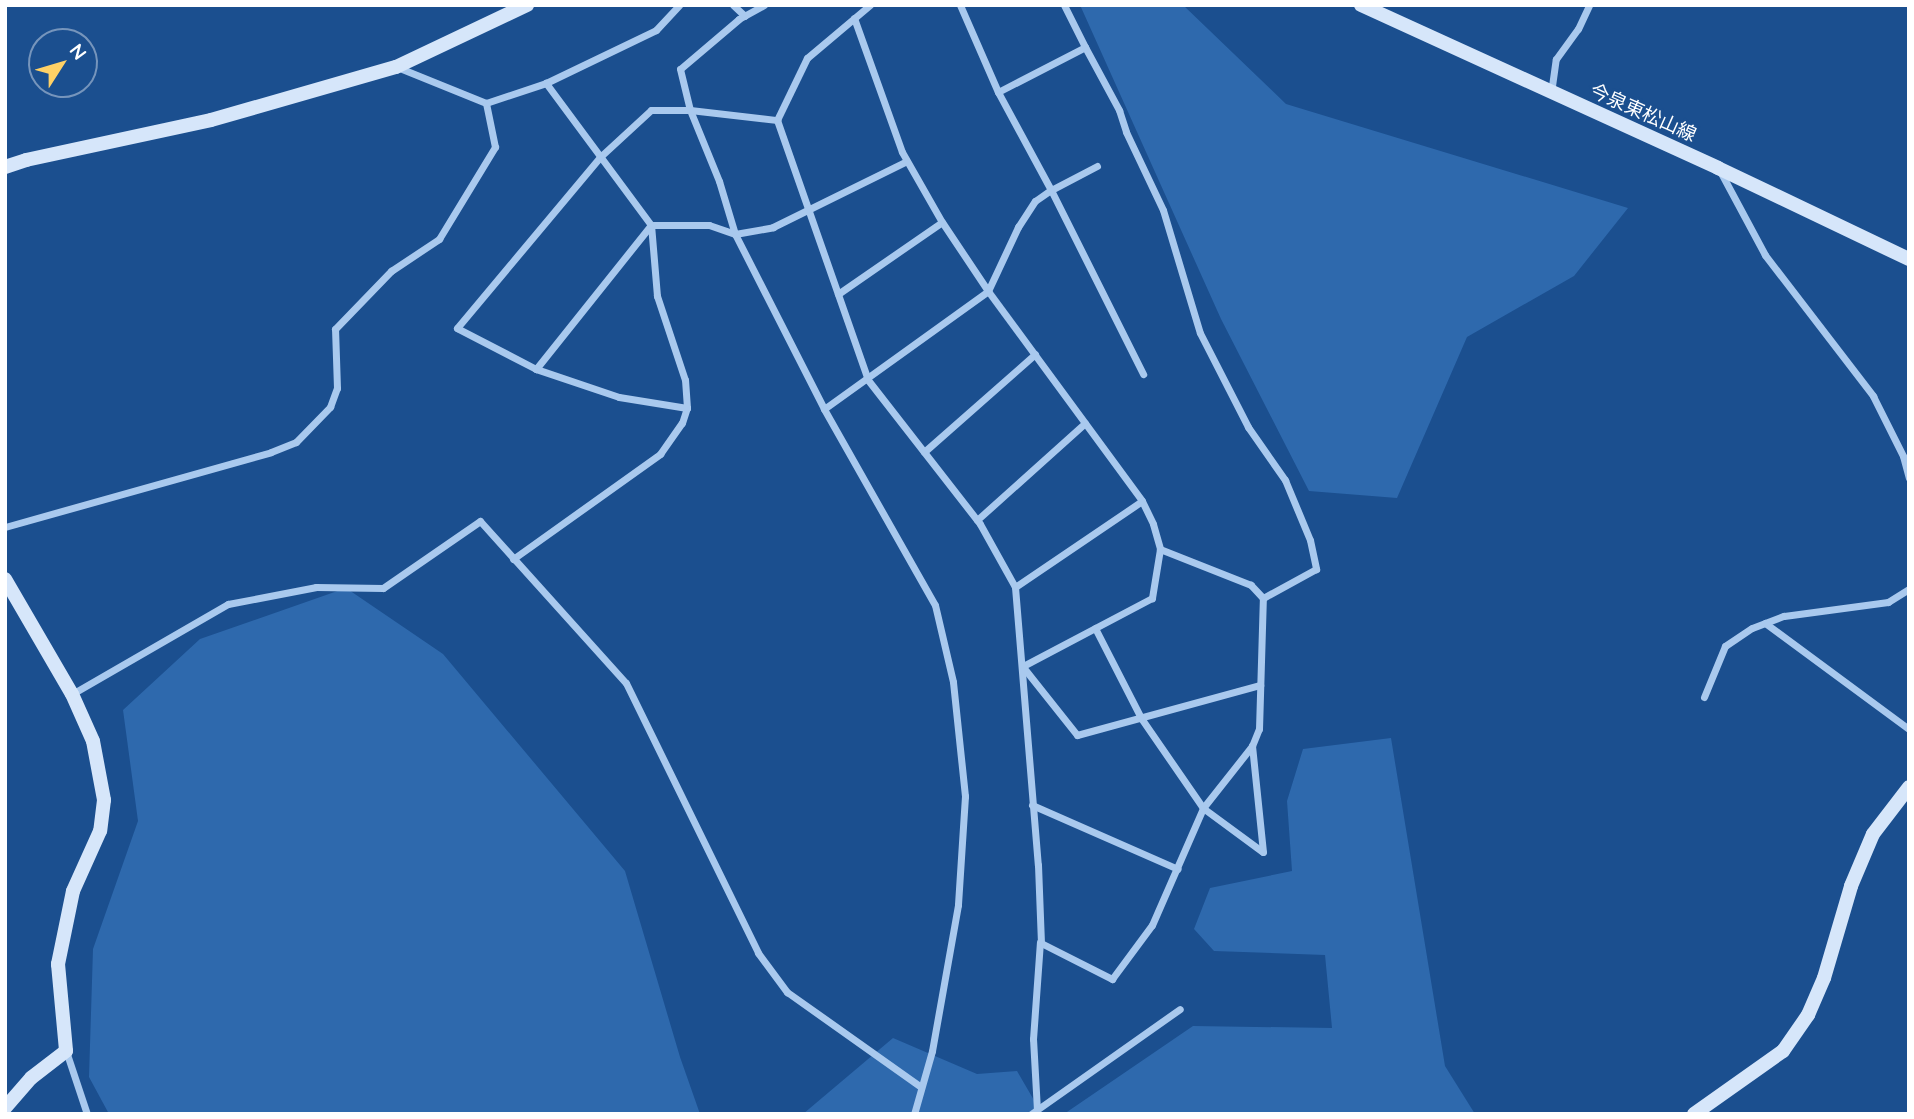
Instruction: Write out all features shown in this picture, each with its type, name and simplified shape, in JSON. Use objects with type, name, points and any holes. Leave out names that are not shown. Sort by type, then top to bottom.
[{"type":"street","points":[[5,167],[26,160],[211,120],[396,67],[527,5]]},
{"type":"street","points":[[396,67],[486,103],[546,83],[656,30],[679,5]]},
{"type":"street","points":[[733,5],[745,16]]},
{"type":"street","points":[[764,5],[745,16],[680,69],[690,110],[719,181],[735,234],[824,409],[935,605],[953,682],[965,796],[958,905],[932,1051],[914,1114]]},
{"type":"street","points":[[870,5],[807,58],[778,120],[868,380],[976,520],[1015,587],[1038,865],[1041,943],[1112,979],[1152,925],[1203,807],[1252,746],[1259,729],[1263,598],[1251,585],[1160,549]]},
{"type":"street","points":[[960,5],[998,92],[1051,190],[1143,374]]},
{"type":"street","points":[[1064,5],[1119,110],[1126,132],[1163,210],[1200,333],[1248,427],[1285,480],[1310,540],[1316,569],[1263,598]]},
{"type":"street","name":"今泉東松山線","points":[[1361,5],[1718,168],[1909,259]]},
{"type":"street","points":[[1551,93],[1556,59],[1578,29],[1589,5]]},
{"type":"street","points":[[854,18],[907,161],[942,222],[988,291],[1142,500],[1160,549],[1152,598],[1023,666]]},
{"type":"street","points":[[998,92],[1085,47]]},
{"type":"street","points":[[513,559],[660,454],[682,422],[687,408],[685,380],[657,296],[651,225],[546,83]]},
{"type":"street","points":[[5,527],[271,452],[296,442],[330,407],[337,388],[335,329],[391,271],[439,239],[467,197],[495,147],[486,103]]},
{"type":"street","points":[[687,408],[619,397],[536,369],[457,328],[600,157],[651,110],[690,110],[778,120]]},
{"type":"street","points":[[651,225],[709,225],[735,234],[773,227],[907,161]]},
{"type":"street","points":[[824,409],[868,380],[988,291],[1018,227],[1035,201],[1097,166]]},
{"type":"street","points":[[1718,168],[1765,255],[1873,396],[1903,456],[1909,478]]},
{"type":"street","points":[[838,294],[942,222]]},
{"type":"street","points":[[536,369],[651,225]]},
{"type":"street","points":[[924,452],[1035,354]]},
{"type":"street","points":[[976,520],[1085,423]]},
{"type":"street","points":[[1015,587],[1142,500]]},
{"type":"street","points":[[72,694],[228,604],[316,587],[383,589],[480,521],[626,683],[758,953],[787,992],[921,1087]]},
{"type":"street","points":[[5,579],[72,694],[93,741],[104,800],[100,831],[73,891],[58,964],[66,1051],[87,1114]]},
{"type":"street","points":[[1704,697],[1726,646],[1765,623],[1784,616],[1888,602],[1909,589]]},
{"type":"street","points":[[1765,623],[1909,729]]},
{"type":"street","points":[[1095,628],[1141,718],[1203,807],[1263,852],[1252,746]]},
{"type":"street","points":[[1023,666],[1077,735],[1260,685]]},
{"type":"street","points":[[1695,1114],[1783,1051],[1808,1015],[1824,978],[1852,886],[1872,834],[1909,787]]},
{"type":"street","points":[[1032,805],[1178,869]]},
{"type":"street","points":[[1034,1112],[1033,1040],[1041,937]]},
{"type":"street","points":[[1034,1112],[1180,1009]]},
{"type":"street","points":[[6,1114],[5,1107],[31,1078],[66,1051]]},
{"type":"shaded area","points":[[1080,5],[1183,5],[1286,104],[1628,208],[1574,276],[1467,337],[1397,498],[1309,491],[1221,319]]},
{"type":"shaded area","points":[[346,588],[443,654],[625,871],[680,1057],[700,1114],[109,1114],[89,1077],[93,949],[138,821],[123,710],[200,639]]},
{"type":"shaded area","points":[[1391,738],[1445,1066],[1475,1114],[1064,1114],[1193,1026],[1332,1028],[1325,955],[1214,951],[1194,929],[1210,888],[1292,871],[1287,801],[1303,749]]},
{"type":"shaded area","points":[[893,1038],[977,1074],[1017,1071],[1042,1114],[803,1114]]}]
